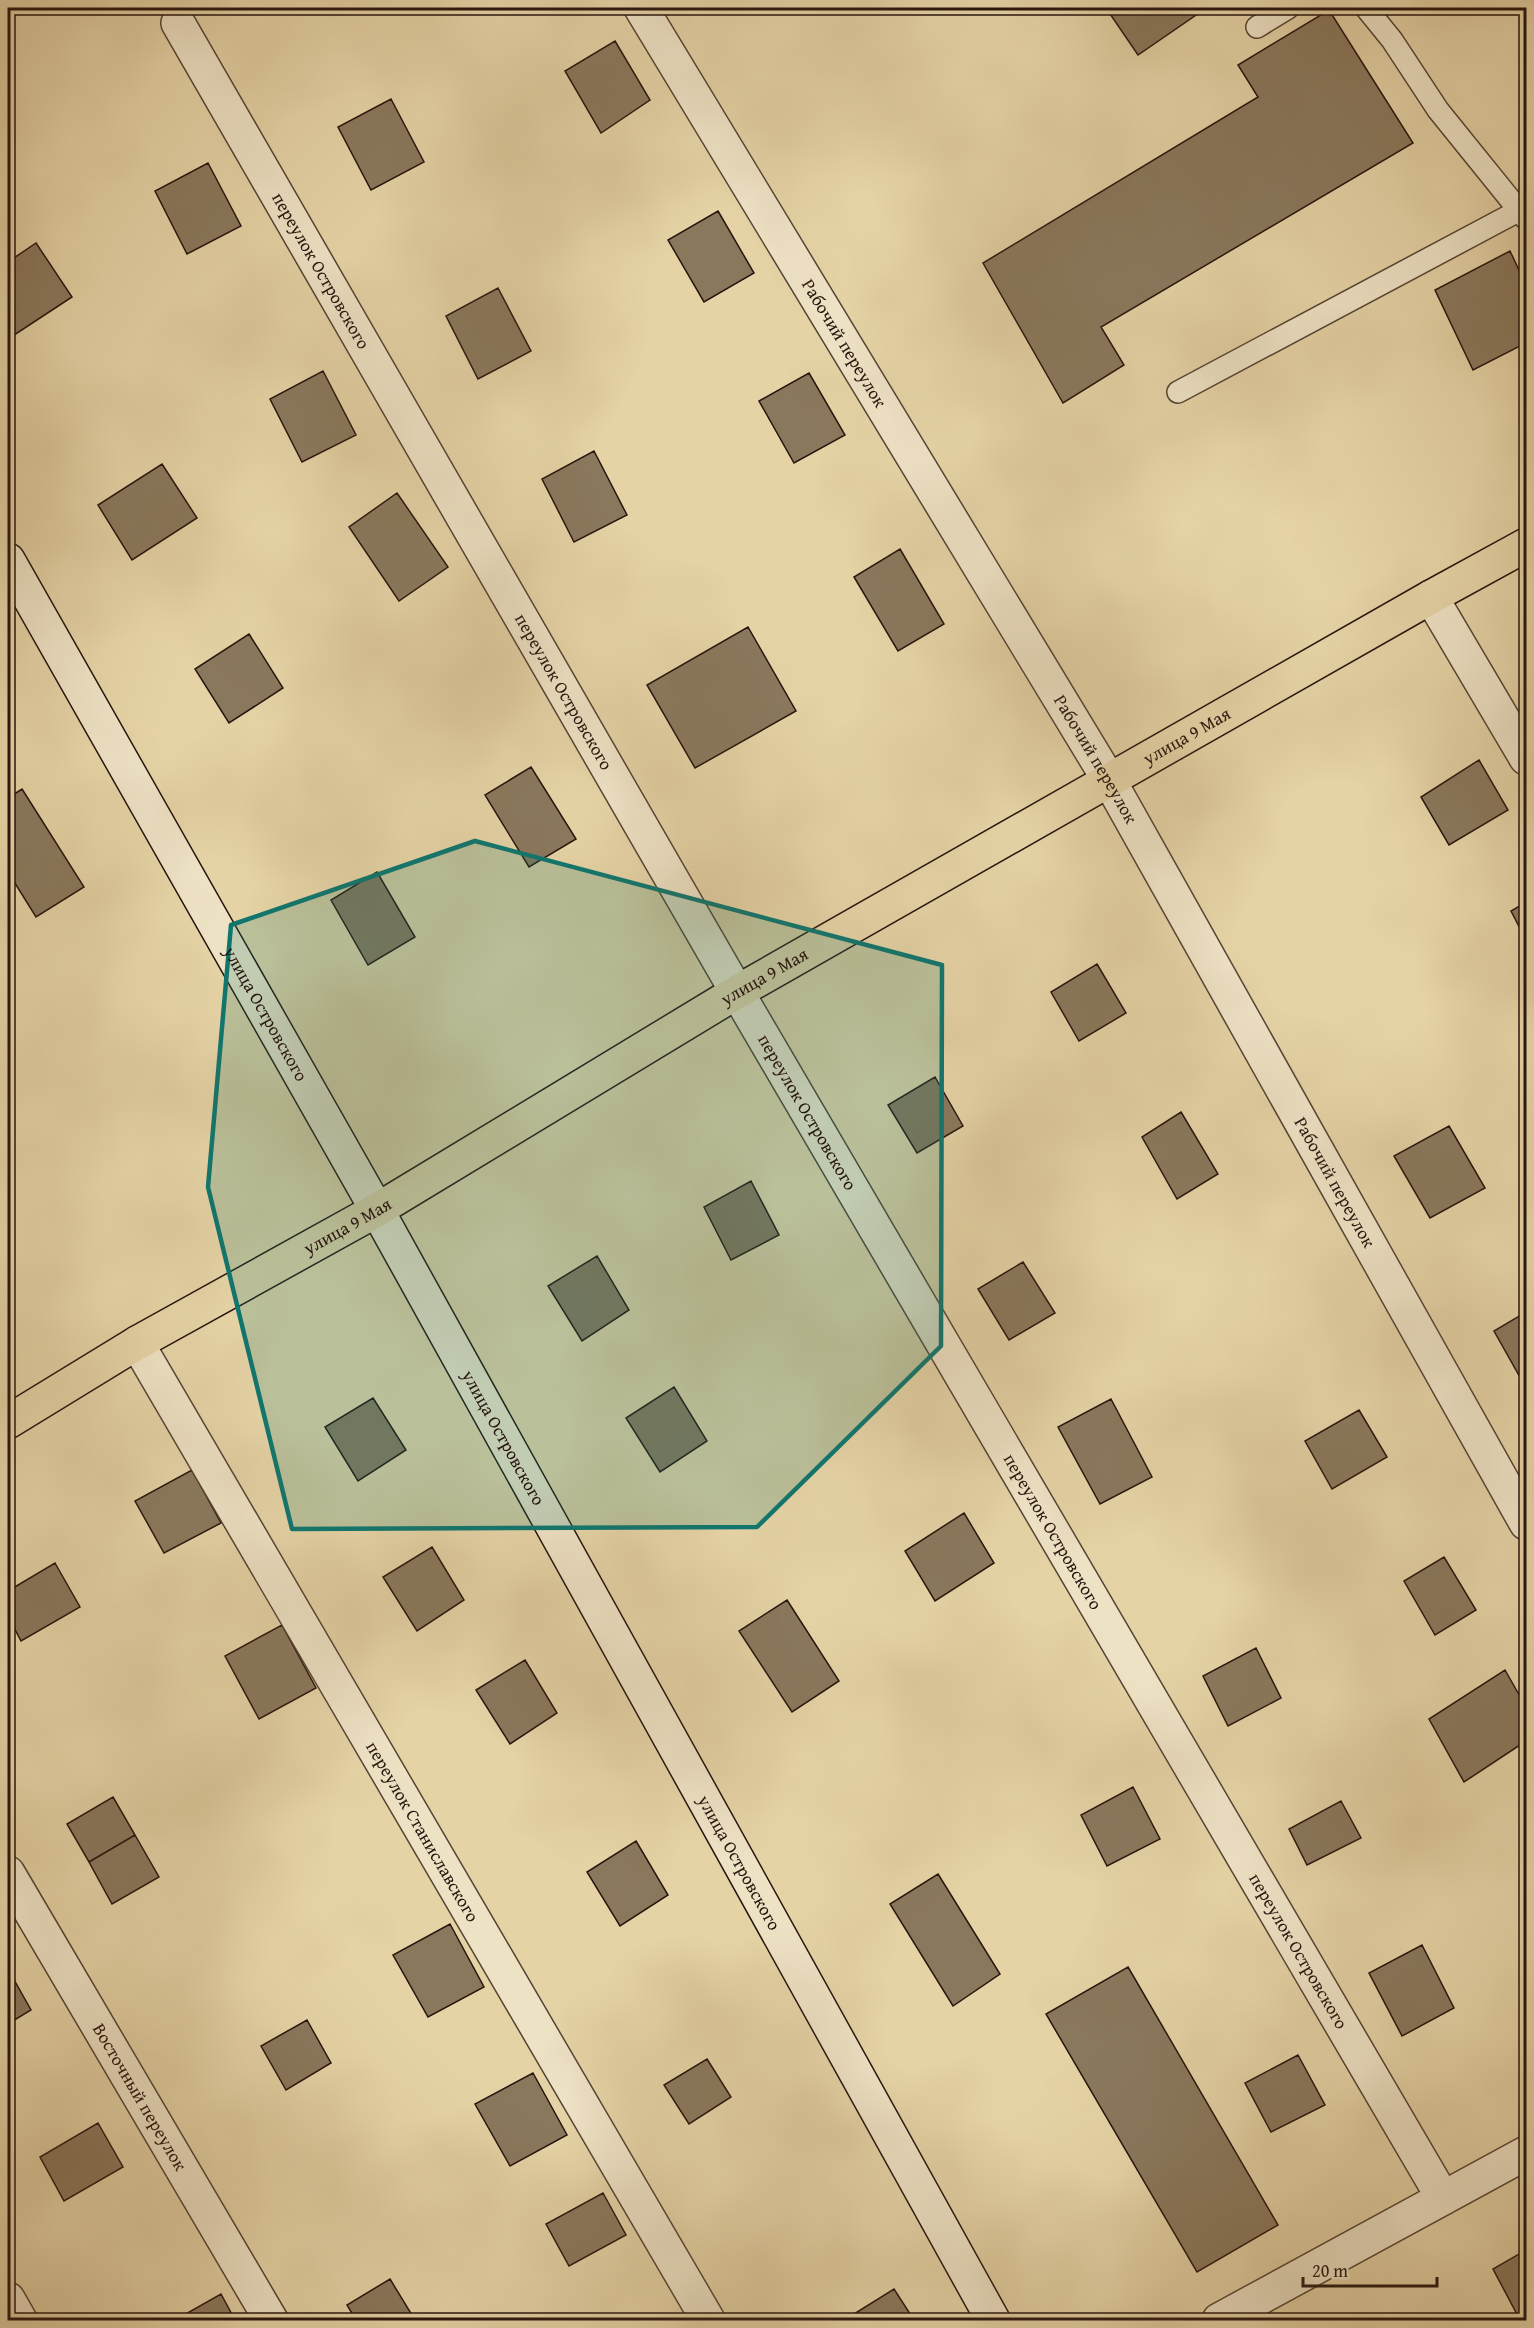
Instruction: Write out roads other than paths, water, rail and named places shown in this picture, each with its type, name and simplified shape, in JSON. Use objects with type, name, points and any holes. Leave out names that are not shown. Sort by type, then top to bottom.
[{"type":"main road","name":"улица 9 Мая","points":[[8,1422],[137,1343],[377,1210],[737,992],[1431,597],[1527,545]]},
{"type":"street","name":"Рабочий переулок","points":[[641,8],[1109,780],[1527,1523]]},
{"type":"street","name":"переулок Островского","points":[[178,23],[737,992],[1443,2198]]},
{"type":"street","name":"улица Островского","points":[[8,560],[377,1210],[993,2320]]},
{"type":"street","points":[[1431,597],[1527,758]]},
{"type":"street","name":"переулок Станиславского","points":[[137,1343],[708,2320]]},
{"type":"street","name":"Восточный переулок","points":[[8,1873],[271,2320]]},
{"type":"street","points":[[1219,2320],[1527,2153]]},
{"type":"street","points":[[8,2299],[20,2320]]},
{"type":"lane","points":[[1257,27],[1288,8]]},
{"type":"lane","points":[[1178,392],[1523,215],[1438,110],[1392,40],[1366,8]]}]
